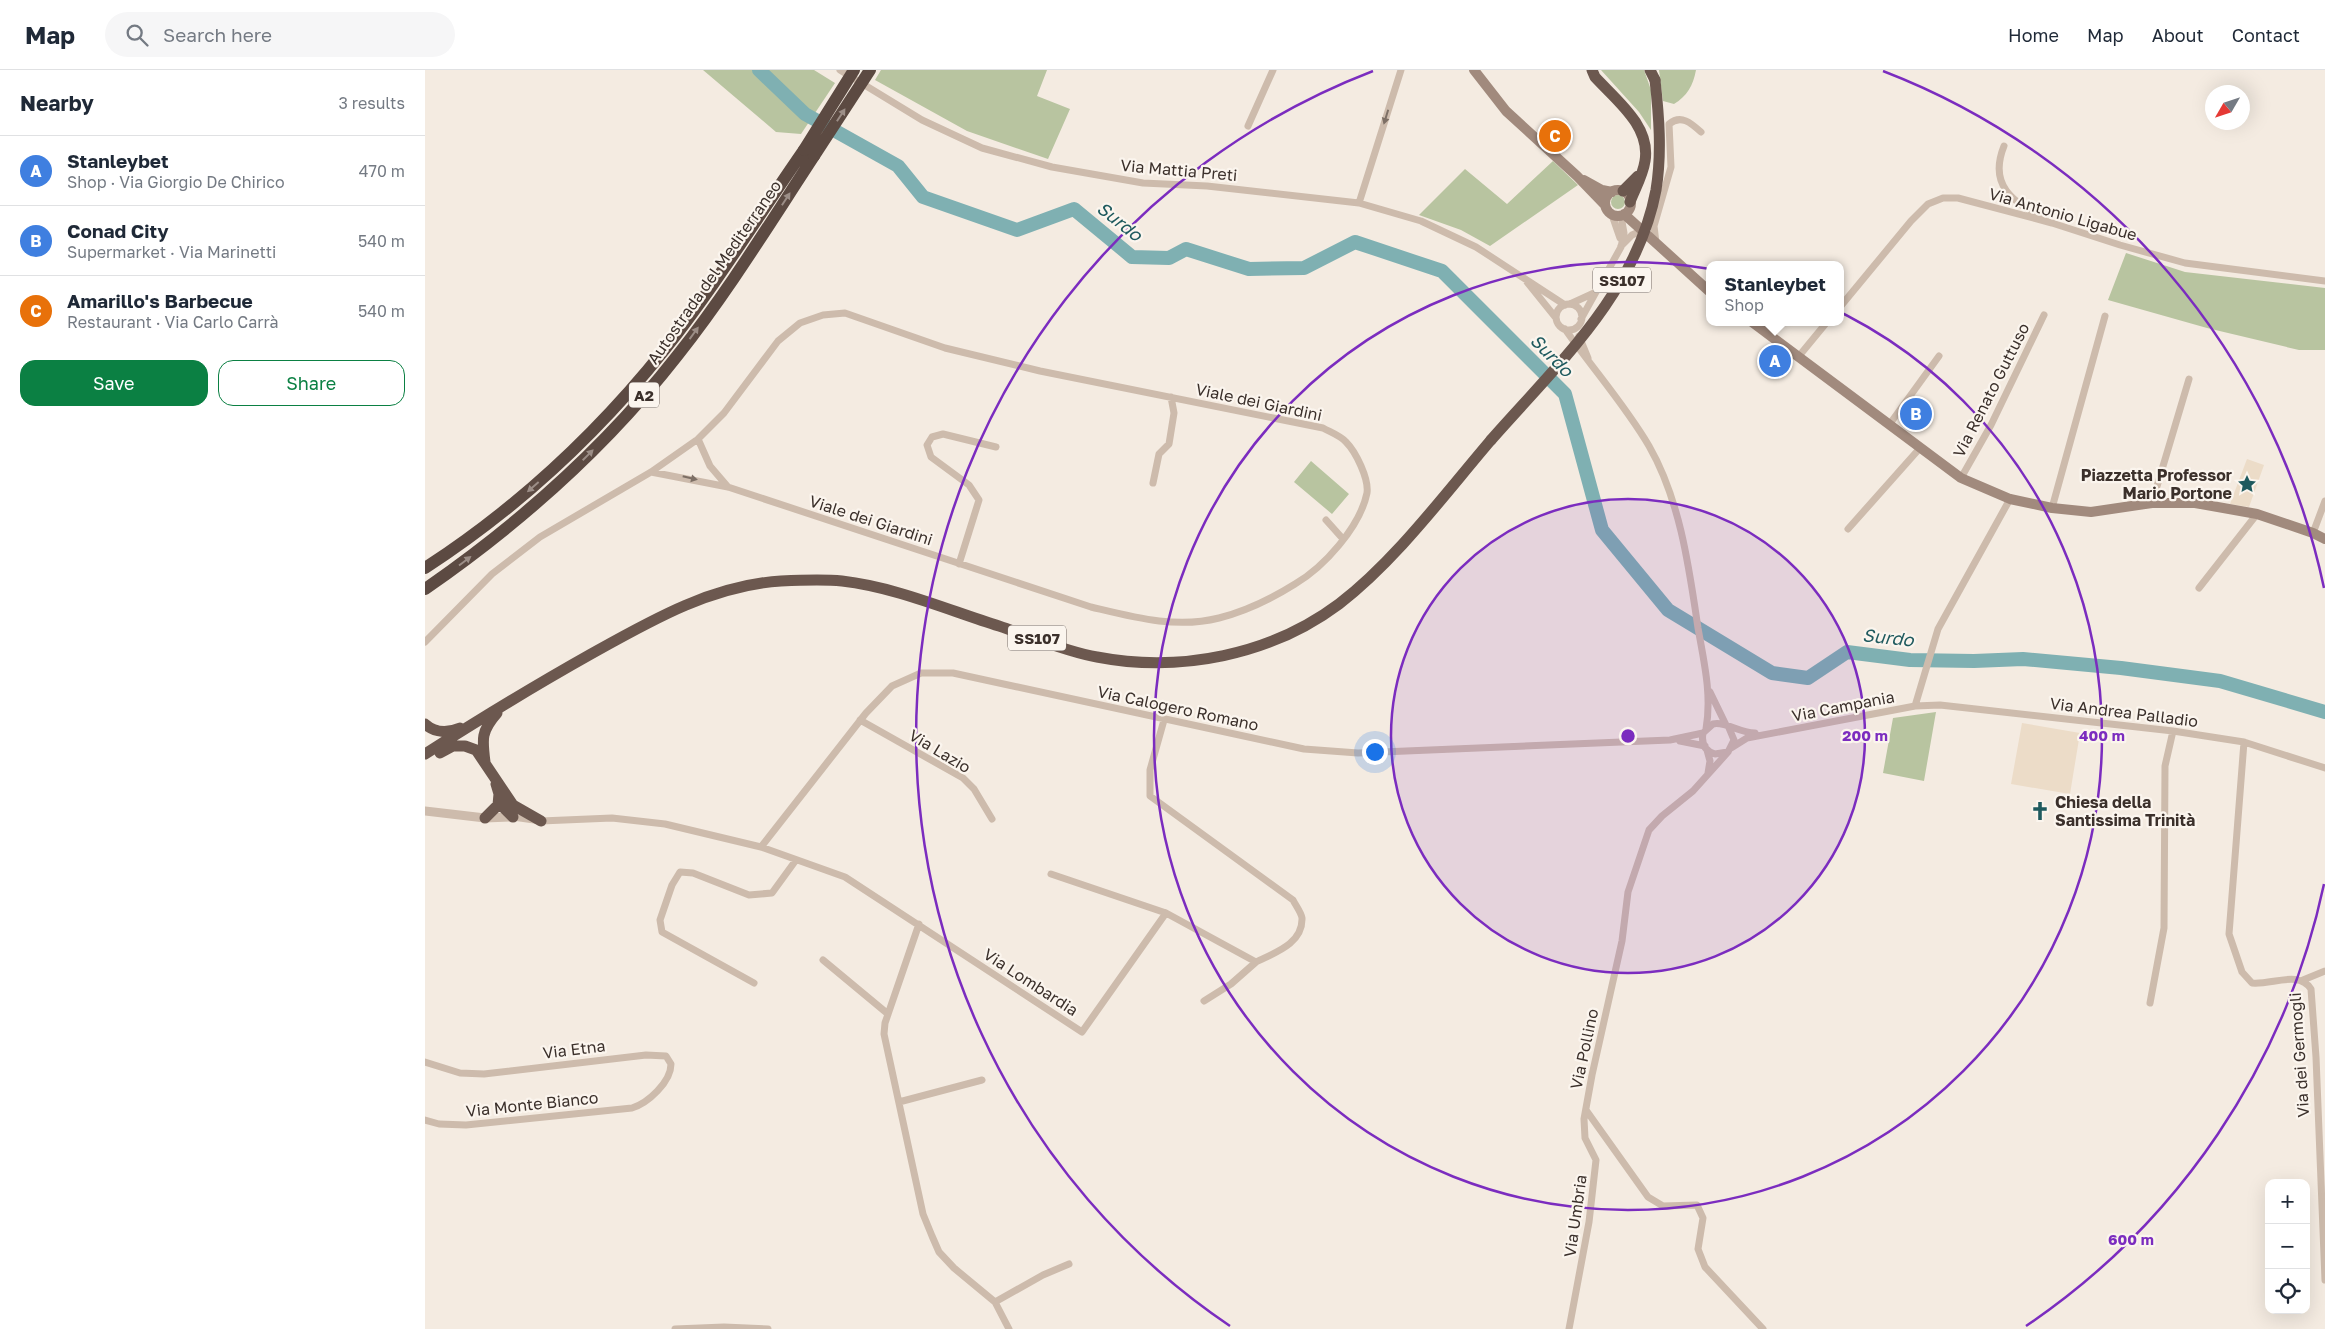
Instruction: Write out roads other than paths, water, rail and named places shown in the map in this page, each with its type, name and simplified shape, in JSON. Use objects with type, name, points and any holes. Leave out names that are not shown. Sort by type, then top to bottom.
[{"type":"highway","name":"Autostrada del Mediterraneo","points":[[425,590],[506,530],[569,473],[642,397],[677,356],[718,299],[809,153],[854,70]]},
{"type":"highway","name":"Autostrada del Mediterraneo","points":[[427,567],[496,520],[600,424],[638,382],[707,292],[870,70]]},
{"type":"highway","points":[[1592,70],[1595,77],[1641,129],[1645,141],[1647,152],[1643,171],[1623,210]]},
{"type":"highway","name":"SS107","points":[[425,754],[527,690],[638,628],[692,601],[737,588],[779,581],[842,581],[891,591],[1097,657],[1164,663],[1227,656],[1280,638],[1337,605],[1381,567],[1604,308],[1635,255],[1648,222],[1656,189],[1659,116],[1652,73]]},
{"type":"highway","points":[[1617,191],[1643,171]]},
{"type":"highway","points":[[485,764],[482,735],[487,724],[497,713],[527,690]]},
{"type":"highway","points":[[425,724],[429,727],[449,732],[490,712]]},
{"type":"highway","points":[[425,761],[453,746],[465,746],[476,750],[513,805],[541,821]]},
{"type":"highway","points":[[494,778],[504,808],[513,817]]},
{"type":"highway","points":[[485,818],[499,805],[499,794]]},
{"type":"highway","points":[[513,805],[513,817]]},
{"type":"main road","points":[[1474,70],[1506,111],[1577,176],[1605,205],[1623,210],[1654,243]]},
{"type":"main road","points":[[1577,176],[1602,190],[1617,191],[1628,196],[1623,210]]},
{"type":"main road","points":[[1605,205],[1606,197],[1617,191]]},
{"type":"main road","points":[[1623,210],[1641,231],[1706,288]]},
{"type":"main road","points":[[1758,326],[1961,478],[2010,499],[2052,508],[2091,512],[2152,503],[2195,504],[2257,514],[2313,532],[2325,539]]},
{"type":"street","name":"Via Mattia Preti","points":[[840,70],[922,120],[982,148],[1052,167],[1143,183],[1207,186],[1359,203],[1421,221],[1454,235],[1579,310],[1581,319]]},
{"type":"street","points":[[1248,126],[1273,70]]},
{"type":"street","points":[[1359,203],[1401,70]]},
{"type":"street","points":[[1654,243],[1654,226],[1671,167],[1669,124],[1675,120],[1683,119],[1701,132]]},
{"type":"street","points":[[2004,146],[1999,159],[1999,175],[2007,194],[2052,223]]},
{"type":"street","name":"Via Antonio Ligabue","points":[[1844,302],[1911,221],[1928,204],[1943,198],[1958,198],[2052,223],[2119,246],[2185,263],[2325,281]]},
{"type":"street","points":[[1621,246],[1619,230],[1623,210]]},
{"type":"street","points":[[1576,328],[1594,292],[1621,246],[1632,235],[1641,231]]},
{"type":"street","name":"Via Mattia Preti","points":[[1522,276],[1556,318],[1559,325],[1565,329],[1591,366]]},
{"type":"street","points":[[1556,318],[1558,310],[1594,292]]},
{"type":"street","name":"Viale dei Giardini","points":[[425,642],[492,574],[540,537],[651,472],[698,439],[724,413],[778,342],[800,323],[823,315],[845,313],[945,348],[1040,370],[1323,428],[1345,441],[1361,464],[1367,492],[1355,524],[1332,553],[1297,584],[1257,605],[1217,618],[1177,622],[1142,620],[1091,606],[728,487],[651,472]]},
{"type":"street","name":"Via Renato Guttuso","points":[[1961,478],[1991,425],[2044,315]]},
{"type":"street","points":[[2052,508],[2105,316]]},
{"type":"street","points":[[1799,356],[1824,326]]},
{"type":"street","points":[[1565,329],[1576,328]]},
{"type":"street","points":[[1576,328],[1591,366],[1649,446],[1659,468],[1680,529],[1708,687],[1708,715],[1705,731],[1706,748],[1710,761],[1707,776]]},
{"type":"street","points":[[1889,425],[1939,356]]},
{"type":"street","points":[[2152,503],[2189,379]]},
{"type":"street","points":[[1153,483],[1159,454],[1169,444],[1174,413],[1171,397]]},
{"type":"street","points":[[959,564],[979,500],[969,485],[931,456],[927,446],[932,437],[943,434],[996,446]]},
{"type":"street","points":[[698,439],[710,466],[728,487]]},
{"type":"street","points":[[1848,529],[1919,448]]},
{"type":"street","points":[[1915,706],[1937,629],[2010,499]]},
{"type":"street","points":[[2313,532],[2325,502]]},
{"type":"street","points":[[2199,588],[2257,514]]},
{"type":"street","points":[[1326,520],[1343,539]]},
{"type":"street","name":"Via Calogero Romano","points":[[761,847],[859,720],[892,686],[921,673],[953,672],[1164,720],[1304,749],[1359,753],[1670,740]]},
{"type":"street","points":[[1670,740],[1694,742],[1719,755],[1729,750],[1734,736],[1708,687]]},
{"type":"street","name":"Via Andrea Palladio","points":[[1915,706],[1969,707],[2244,742],[2325,768]]},
{"type":"street","name":"Via Campania","points":[[1729,750],[1747,738],[1915,706]]},
{"type":"street","name":"Via Lazio","points":[[859,720],[963,778],[974,789],[992,819]]},
{"type":"street","points":[[1164,720],[1150,770],[1150,796],[1293,900],[1302,916],[1300,930],[1289,946],[1256,962],[1231,984],[1204,1000]]},
{"type":"street","points":[[1670,740],[1705,731],[1717,723],[1728,726]]},
{"type":"street","name":"Via Campania","points":[[1728,726],[1746,733],[1775,732]]},
{"type":"street","points":[[2150,1003],[2164,928],[2165,766],[2173,732]]},
{"type":"street","name":"Via dei Germogli","points":[[2244,742],[2237,838],[2233,858],[2234,878],[2229,920],[2230,942],[2242,972],[2252,983],[2303,980],[2311,989],[2325,1280]]},
{"type":"street","name":"Via Pollino","points":[[1729,750],[1707,776],[1658,820],[1645,837],[1642,856],[1628,892],[1622,941],[1591,1076],[1586,1110],[1648,1198],[1663,1206],[1697,1205],[1703,1218],[1698,1242],[1700,1258],[1705,1267],[1763,1329]]},
{"type":"street","points":[[425,811],[485,818],[513,817],[541,821],[612,818],[665,824],[761,847],[845,877],[919,924],[888,1014],[885,1034],[923,1214],[939,1252],[954,1268],[995,1302],[1009,1329]]},
{"type":"street","points":[[754,983],[662,932],[660,920],[672,885],[680,872],[693,873],[749,896],[772,893],[796,860]]},
{"type":"street","points":[[1051,874],[1166,912],[1256,962]]},
{"type":"street","name":"Via Lombardia","points":[[919,924],[1081,1032],[1166,912]]},
{"type":"street","points":[[823,960],[888,1014]]},
{"type":"street","points":[[2303,980],[2325,971]]},
{"type":"street","name":"Via Etna","points":[[425,1062],[460,1073],[484,1074],[625,1057],[666,1056],[671,1064],[669,1076],[641,1105]]},
{"type":"street","points":[[899,1102],[982,1080]]},
{"type":"street","name":"Via Monte Bianco","points":[[425,1120],[445,1125],[466,1125],[632,1108],[641,1105]]},
{"type":"street","name":"Via Umbria","points":[[1569,1329],[1589,1222],[1597,1160],[1585,1138],[1586,1110]]},
{"type":"street","points":[[995,1302],[1043,1275],[1069,1264]]},
{"type":"street","points":[[675,1329],[724,1327],[768,1329]]},
{"type":"waterway","name":"Surdo","points":[[759,70],[805,114],[898,166],[923,197],[1017,230],[1074,209],[1132,257],[1169,258],[1186,249],[1249,269],[1304,268],[1355,242],[1442,271],[1565,394],[1602,530],[1668,610],[1772,673],[1808,678],[1847,652],[1910,660],[1974,661],[2023,659],[2121,668],[2220,681],[2325,712]]},
{"type":"place","name":"Amarillo's Barbecue","points":[[1555,136]]},
{"type":"place","name":"Stanleybet","points":[[1775,361]]},
{"type":"place","name":"Conad City","points":[[1916,414]]},
{"type":"place","name":"Piazzetta Professor Mario Portone","points":[[2247,484]]},
{"type":"place","name":"Chiesa della Santissima Trinità","points":[[2040,811]]}]
